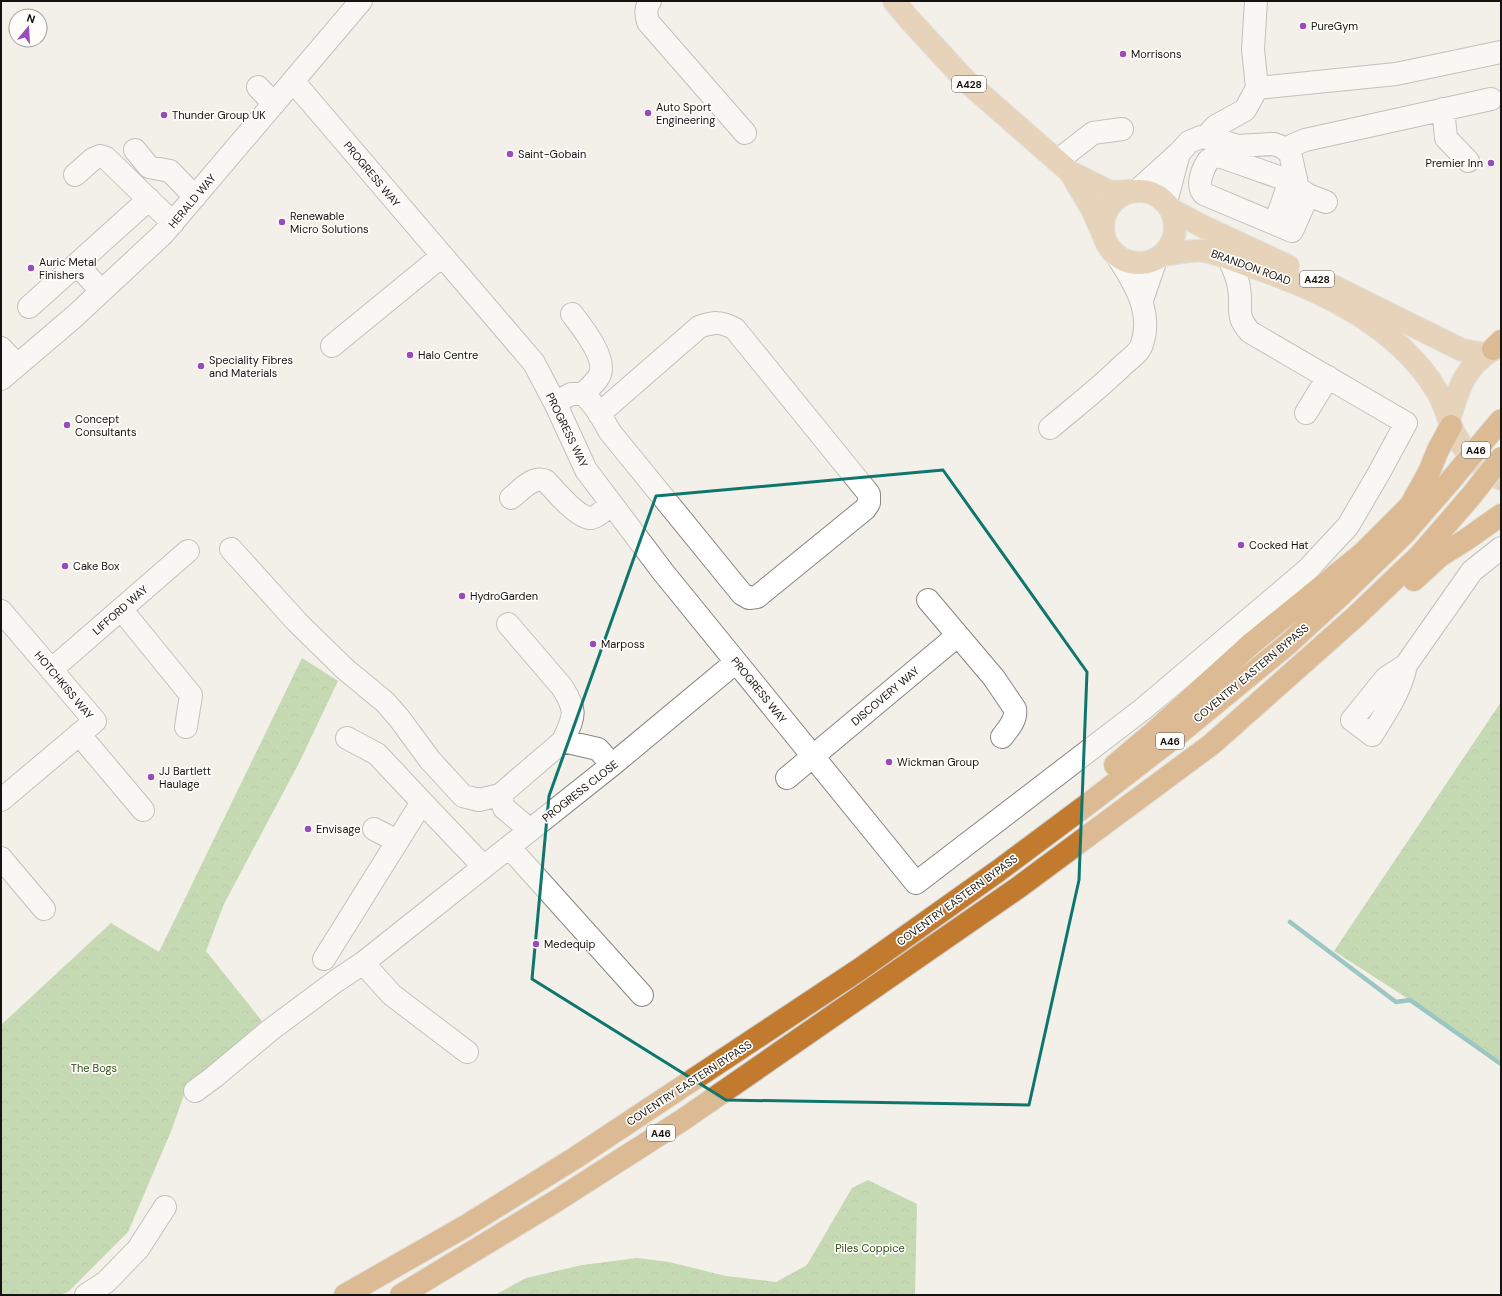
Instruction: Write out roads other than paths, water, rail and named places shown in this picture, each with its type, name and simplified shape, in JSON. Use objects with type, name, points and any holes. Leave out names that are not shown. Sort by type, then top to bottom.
[{"type":"highway","name":"COVENTRY EASTERN BYPASS","points":[[345,1295],[464,1227],[575,1158],[860,970],[1092,801],[1176,736],[1283,648],[1338,597],[1404,534],[1501,420]]},
{"type":"highway","points":[[860,970],[948,890],[1076,798],[1153,733],[1252,642],[1363,553],[1410,506],[1429,472],[1450,423]]},
{"type":"highway","name":"A46","points":[[401,1295],[556,1201],[681,1121],[1019,887],[1212,744],[1355,617],[1420,555],[1471,496],[1501,458]]},
{"type":"highway","points":[[914,960],[1028,896],[1219,753],[1368,623],[1440,556],[1501,515]]},
{"type":"main road","name":"A428","points":[[894,1],[966,81],[1064,167],[1110,192],[1135,190]]},
{"type":"main road","name":"A428","points":[[1064,167],[1092,209],[1103,235]]},
{"type":"main road","points":[[1135,190],[1153,193],[1169,206],[1175,220],[1175,232],[1171,245],[1159,257],[1142,263],[1133,263],[1117,256],[1110,249],[1103,235],[1103,220],[1108,207],[1119,196],[1135,190]]},
{"type":"main road","name":"BRANDON ROAD","points":[[1169,206],[1204,227],[1355,296],[1462,350],[1495,348]]},
{"type":"main road","name":"BRANDON ROAD","points":[[1159,257],[1204,250],[1275,274],[1328,298],[1374,325],[1411,356],[1438,392],[1456,437],[1476,463],[1501,479]]},
{"type":"main road","points":[[1450,423],[1456,394],[1464,377],[1477,361],[1495,348]]},
{"type":"street","name":"HERALD WAY","points":[[9,372],[163,234],[361,1]]},
{"type":"street","points":[[650,1],[646,12],[648,22],[745,133]]},
{"type":"street","points":[[1208,138],[1211,131],[1216,126],[1245,110],[1257,88],[1253,49],[1256,1]]},
{"type":"street","points":[[1257,88],[1396,74],[1501,52]]},
{"type":"street","name":"PROGRESS WAY","points":[[293,81],[534,364],[555,402],[586,470],[611,504],[663,572],[916,883],[1143,709],[1307,570],[1348,526],[1379,473],[1406,422],[1328,377]]},
{"type":"street","points":[[258,87],[274,104]]},
{"type":"street","points":[[1287,150],[1293,145],[1305,140],[1491,99]]},
{"type":"street","points":[[1443,109],[1446,138],[1468,161]]},
{"type":"street","points":[[1064,167],[1093,134],[1122,129]]},
{"type":"street","points":[[1135,190],[1179,153],[1188,142],[1201,137],[1237,146],[1274,144],[1282,147],[1290,153],[1305,190],[1292,231],[1204,194],[1200,191],[1199,182],[1207,162],[1219,156],[1305,190]]},
{"type":"street","points":[[135,150],[149,167],[170,171],[195,197]]},
{"type":"street","points":[[1169,206],[1179,153]]},
{"type":"street","points":[[75,175],[93,159],[100,156],[106,158],[173,223]]},
{"type":"street","points":[[29,307],[149,199]]},
{"type":"street","points":[[332,346],[442,256]]},
{"type":"street","points":[[1050,428],[1113,376],[1139,350],[1142,345],[1144,316],[1142,300],[1117,256]]},
{"type":"street","points":[[1142,300],[1159,257]]},
{"type":"street","points":[[1228,258],[1237,278],[1240,290],[1239,312],[1243,324],[1250,332],[1328,377],[1306,412]]},
{"type":"street","points":[[77,264],[101,291]]},
{"type":"street","points":[[1240,301],[1245,290],[1254,282],[1266,276],[1275,274]]},
{"type":"street","points":[[572,314],[593,342],[602,367],[599,377],[583,394]]},
{"type":"street","points":[[555,402],[571,394],[583,394],[591,401],[610,432],[742,594],[749,598],[757,596],[864,509],[869,503],[869,494],[735,329],[726,324],[713,323],[699,327],[599,414]]},
{"type":"street","points":[[1,348],[9,372]]},
{"type":"street","points":[[511,498],[533,480],[541,479],[546,481],[575,511],[587,518],[595,517],[611,504]]},
{"type":"street","points":[[1406,665],[1472,571],[1501,548]]},
{"type":"street","points":[[231,549],[297,622],[345,669],[385,702],[399,718],[430,760],[463,796],[479,800],[500,795],[563,741],[573,717],[569,699],[562,687],[508,624]]},
{"type":"street","name":"LIFFORD WAY","points":[[51,670],[188,551]]},
{"type":"street","points":[[928,600],[988,672],[1007,696],[1015,709],[1016,714],[1014,721],[1002,737]]},
{"type":"street","points":[[121,609],[191,696],[186,727]]},
{"type":"street","name":"HOTCHKISS WAY","points":[[1,611],[94,721],[1,800]]},
{"type":"street","name":"DISCOVERY WAY","points":[[787,778],[957,636]]},
{"type":"street","name":"PROGRESS CLOSE","points":[[195,1091],[269,1031],[336,981],[363,963],[612,765],[736,662]]},
{"type":"street","points":[[78,734],[143,810]]},
{"type":"street","points":[[347,738],[377,754],[484,867]]},
{"type":"street","points":[[563,741],[598,749],[612,765]]},
{"type":"street","points":[[500,795],[504,808],[530,830]]},
{"type":"street","points":[[324,959],[422,802]]},
{"type":"street","points":[[374,829],[397,841]]},
{"type":"street","points":[[509,847],[642,995]]},
{"type":"street","points":[[1,858],[44,909]]},
{"type":"street","points":[[363,963],[392,995],[467,1052]]},
{"type":"street","points":[[86,1295],[106,1282],[138,1249],[165,1207]]},
{"type":"waterway","points":[[1290,922],[1396,1002],[1410,1000],[1501,1064]]},
{"type":"place","name":"PureGym","points":[[1303,26]]},
{"type":"place","name":"Morrisons","points":[[1123,54]]},
{"type":"place","name":"Auto Sport Engineering","points":[[648,113]]},
{"type":"place","name":"Thunder Group UK","points":[[164,115]]},
{"type":"place","name":"Saint-Gobain","points":[[510,154]]},
{"type":"place","name":"Premier Inn","points":[[1491,163]]},
{"type":"place","name":"Renewable Micro Solutions","points":[[282,222]]},
{"type":"place","name":"Auric Metal Finishers","points":[[31,268]]},
{"type":"place","name":"Halo Centre","points":[[410,355]]},
{"type":"place","name":"Speciality Fibres and Materials","points":[[201,366]]},
{"type":"place","name":"Concept Consultants","points":[[67,425]]},
{"type":"place","name":"Cocked Hat","points":[[1241,545]]},
{"type":"place","name":"Cake Box","points":[[65,566]]},
{"type":"place","name":"HydroGarden","points":[[462,596]]},
{"type":"place","name":"Marposs","points":[[593,644]]},
{"type":"place","name":"Wickman Group","points":[[889,762]]},
{"type":"place","name":"JJ Bartlett Haulage","points":[[151,777]]},
{"type":"place","name":"Envisage","points":[[308,829]]},
{"type":"place","name":"Medequip","points":[[536,944]]},
{"type":"park label","name":"The Bogs","points":[[94,1068]]},
{"type":"park label","name":"Piles Coppice","points":[[870,1248]]}]
